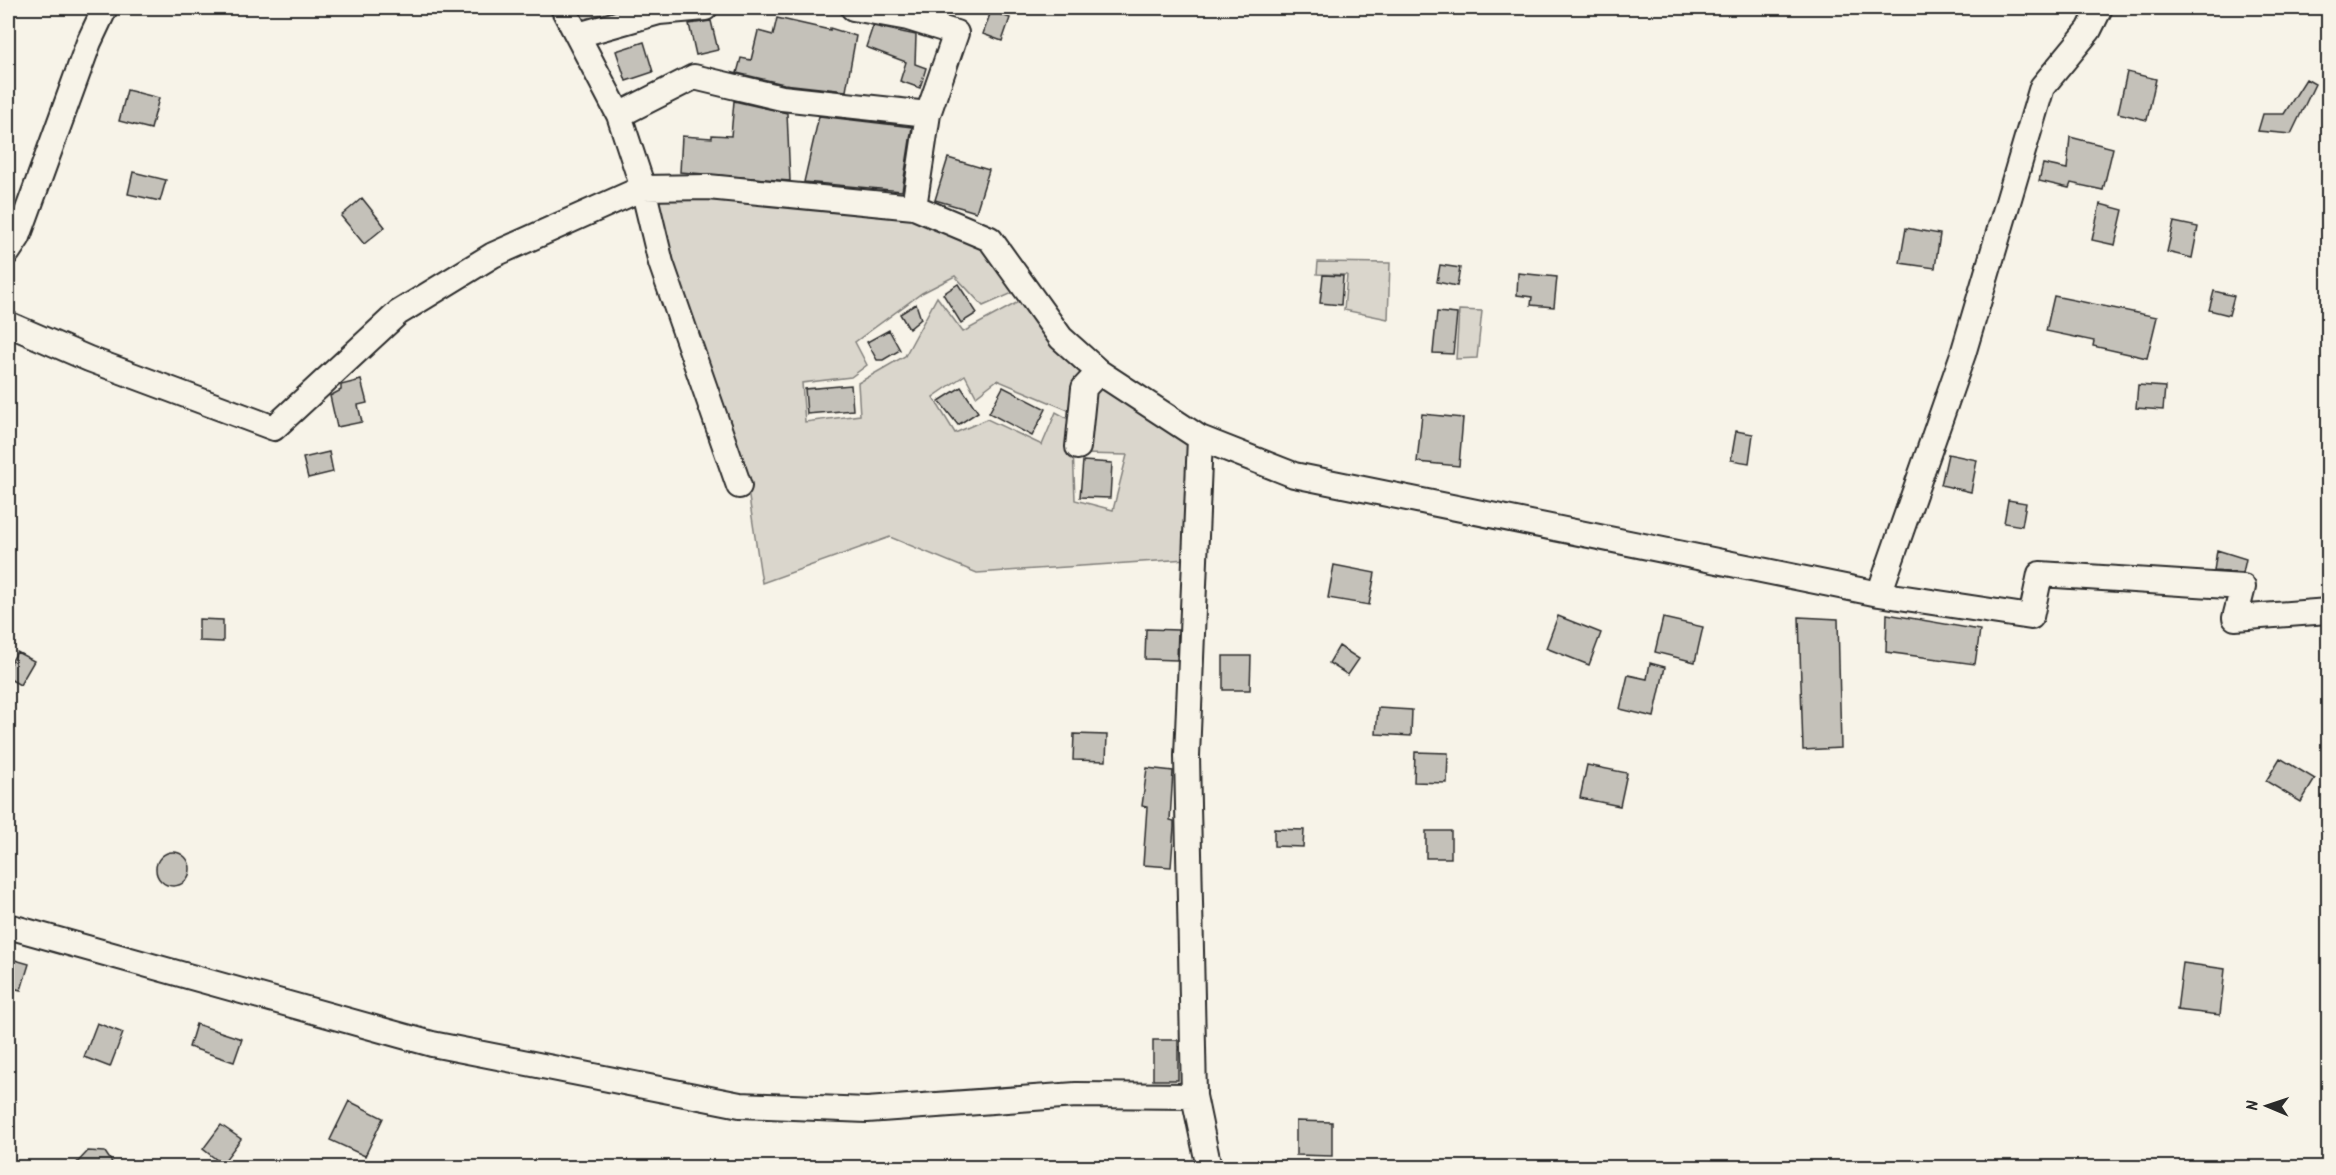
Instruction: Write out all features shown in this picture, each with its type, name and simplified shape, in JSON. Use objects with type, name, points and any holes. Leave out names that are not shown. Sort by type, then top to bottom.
[{"type":"street","points":[[8,252],[18,237],[89,42],[105,8]]},
{"type":"street","points":[[563,8],[618,115],[644,188],[661,263],[740,486]]},
{"type":"street","points":[[578,35],[659,12],[705,8]]},
{"type":"street","points":[[853,8],[911,13],[956,33],[928,114],[914,207]]},
{"type":"street","points":[[1879,594],[1963,354],[2042,87],[2089,30],[2100,8]]},
{"type":"street","points":[[618,115],[694,77],[782,98],[928,114]]},
{"type":"street","points":[[8,324],[88,359],[273,428],[399,313],[493,255],[644,188],[708,187],[914,207],[990,239],[1061,338],[1098,372],[1200,438],[1294,475],[1879,594],[2031,617],[2040,574],[2243,587],[2235,618],[2328,611]]},
{"type":"street","points":[[1078,447],[1084,388],[1098,372]]},
{"type":"street","points":[[1200,438],[1187,756],[1194,1096],[1209,1167]]},
{"type":"street","points":[[8,926],[432,1044],[740,1105],[867,1110],[1076,1095],[1194,1096]]},
{"type":"shaded area","points":[[570,8],[657,8],[581,29]]},
{"type":"shaded area","points":[[655,195],[911,213],[982,244],[1015,292],[983,306],[955,276],[922,293],[855,342],[867,365],[851,377],[802,383],[805,422],[860,415],[858,383],[905,356],[937,297],[963,332],[1022,300],[1091,371],[1080,385],[1068,410],[997,380],[976,396],[965,375],[933,397],[955,433],[987,419],[1042,445],[1056,412],[1072,421],[1075,500],[1113,510],[1127,455],[1083,454],[1085,413],[1101,379],[1192,438],[1187,559],[977,573],[890,537],[762,583],[747,484],[667,256]]},
{"type":"shaded area","points":[[1318,262],[1390,263],[1388,319],[1344,310],[1347,275],[1317,274]]},
{"type":"shaded area","points":[[1459,310],[1482,311],[1477,358],[1456,359]]},
{"type":"building","points":[[991,11],[1010,18],[1002,41],[983,34]]},
{"type":"building","points":[[777,18],[830,30],[830,28],[856,36],[846,91],[784,84],[737,73],[741,58],[751,60],[758,31],[773,35]]},
{"type":"building","points":[[711,21],[718,50],[696,55],[689,24]]},
{"type":"building","points":[[873,26],[916,35],[915,64],[926,68],[920,88],[900,81],[906,62],[866,47]]},
{"type":"building","points":[[644,42],[653,72],[626,81],[616,51]]},
{"type":"building","points":[[2127,72],[2156,79],[2147,120],[2118,113]]},
{"type":"building","points":[[2306,79],[2315,84],[2291,134],[2258,131],[2263,114],[2284,114]]},
{"type":"building","points":[[127,90],[159,98],[151,129],[119,121]]},
{"type":"building","points":[[734,101],[787,113],[790,181],[680,172],[682,136],[712,138],[712,135],[731,136]]},
{"type":"building","points":[[819,116],[912,127],[902,191],[804,182]]},
{"type":"building","points":[[2070,137],[2113,148],[2103,190],[2071,183],[2069,188],[2039,181],[2043,164],[2067,169]]},
{"type":"building","points":[[948,158],[989,170],[976,212],[935,200]]},
{"type":"building","points":[[133,172],[166,180],[160,201],[128,194]]},
{"type":"building","points":[[362,198],[385,227],[364,244],[341,216]]},
{"type":"building","points":[[2100,204],[2123,210],[2115,245],[2092,240]]},
{"type":"building","points":[[2174,222],[2198,227],[2192,258],[2167,252]]},
{"type":"building","points":[[1906,228],[1940,234],[1935,268],[1900,263]]},
{"type":"building","points":[[1440,265],[1460,268],[1457,286],[1437,282]]},
{"type":"building","points":[[1518,273],[1557,277],[1554,307],[1531,305],[1532,297],[1517,295]]},
{"type":"building","points":[[1323,275],[1343,276],[1341,305],[1320,303]]},
{"type":"building","points":[[958,284],[977,313],[961,323],[943,294]]},
{"type":"building","points":[[2214,291],[2234,296],[2229,315],[2209,310]]},
{"type":"building","points":[[2054,296],[2157,317],[2147,358],[2093,346],[2094,341],[2046,331]]},
{"type":"building","points":[[916,304],[921,319],[909,329],[900,314]]},
{"type":"building","points":[[1437,312],[1457,314],[1453,354],[1433,353]]},
{"type":"building","points":[[889,330],[900,350],[883,360],[877,360],[867,342]]},
{"type":"building","points":[[361,380],[367,403],[358,405],[362,422],[337,427],[330,396],[341,390],[341,385]]},
{"type":"building","points":[[851,385],[853,410],[807,414],[805,389]]},
{"type":"building","points":[[2138,385],[2165,387],[2163,410],[2136,408]]},
{"type":"building","points":[[961,387],[978,412],[958,425],[939,401]]},
{"type":"building","points":[[1003,387],[1046,409],[1032,436],[989,413]]},
{"type":"building","points":[[1422,414],[1463,418],[1459,466],[1417,462]]},
{"type":"building","points":[[1736,431],[1753,434],[1749,463],[1731,460]]},
{"type":"building","points":[[329,452],[333,472],[308,478],[303,458]]},
{"type":"building","points":[[1948,454],[1977,460],[1971,492],[1941,485]]},
{"type":"building","points":[[1083,461],[1112,463],[1110,498],[1080,497]]},
{"type":"building","points":[[2008,500],[2026,503],[2022,526],[2004,523]]},
{"type":"building","points":[[2217,550],[2246,559],[2243,573],[2214,571]]},
{"type":"building","points":[[1334,565],[1375,573],[1369,605],[1328,598]]},
{"type":"building","points":[[1887,614],[1980,630],[1975,664],[1886,652]]},
{"type":"building","points":[[1558,616],[1601,633],[1589,665],[1546,648]]},
{"type":"building","points":[[1799,617],[1838,619],[1841,748],[1803,750]]},
{"type":"building","points":[[1663,618],[1703,627],[1695,662],[1655,652]]},
{"type":"building","points":[[199,619],[223,620],[223,642],[199,641]]},
{"type":"building","points":[[1146,629],[1178,630],[1177,660],[1145,659]]},
{"type":"building","points":[[1339,646],[1359,659],[1348,675],[1329,663]]},
{"type":"building","points":[[17,652],[34,661],[20,685],[8,678],[8,668]]},
{"type":"building","points":[[1223,656],[1251,656],[1250,690],[1223,690]]},
{"type":"building","points":[[1650,663],[1665,667],[1654,717],[1620,709],[1628,675],[1647,679]]},
{"type":"building","points":[[1378,708],[1412,710],[1411,736],[1376,734]]},
{"type":"building","points":[[1074,734],[1107,735],[1106,761],[1073,760]]},
{"type":"building","points":[[1415,752],[1448,753],[1447,783],[1414,782]]},
{"type":"building","points":[[2280,758],[2315,779],[2301,802],[2266,781]]},
{"type":"building","points":[[1587,765],[1627,773],[1620,806],[1580,798]]},
{"type":"building","points":[[1147,768],[1173,771],[1170,820],[1174,821],[1174,827],[1171,867],[1143,865],[1147,807],[1142,806]]},
{"type":"building","points":[[1274,829],[1304,830],[1303,847],[1274,846]]},
{"type":"building","points":[[1426,831],[1451,831],[1451,858],[1426,858]]},
{"type":"building","points":[[173,852],[185,857],[190,869],[185,881],[173,886],[161,881],[156,869],[161,857]]},
{"type":"building","points":[[8,958],[29,964],[21,990],[8,987]]},
{"type":"building","points":[[2183,963],[2225,969],[2220,1015],[2177,1010]]},
{"type":"building","points":[[97,1023],[123,1033],[110,1067],[84,1057]]},
{"type":"building","points":[[196,1024],[242,1039],[234,1062],[189,1047]]},
{"type":"building","points":[[1153,1040],[1178,1040],[1178,1080],[1153,1080]]},
{"type":"building","points":[[349,1101],[383,1118],[365,1156],[330,1140]]},
{"type":"building","points":[[1296,1121],[1332,1122],[1332,1156],[1296,1155]]},
{"type":"building","points":[[221,1125],[241,1139],[222,1164],[203,1149]]},
{"type":"building","points":[[88,1151],[105,1152],[115,1167],[73,1167]]}]
